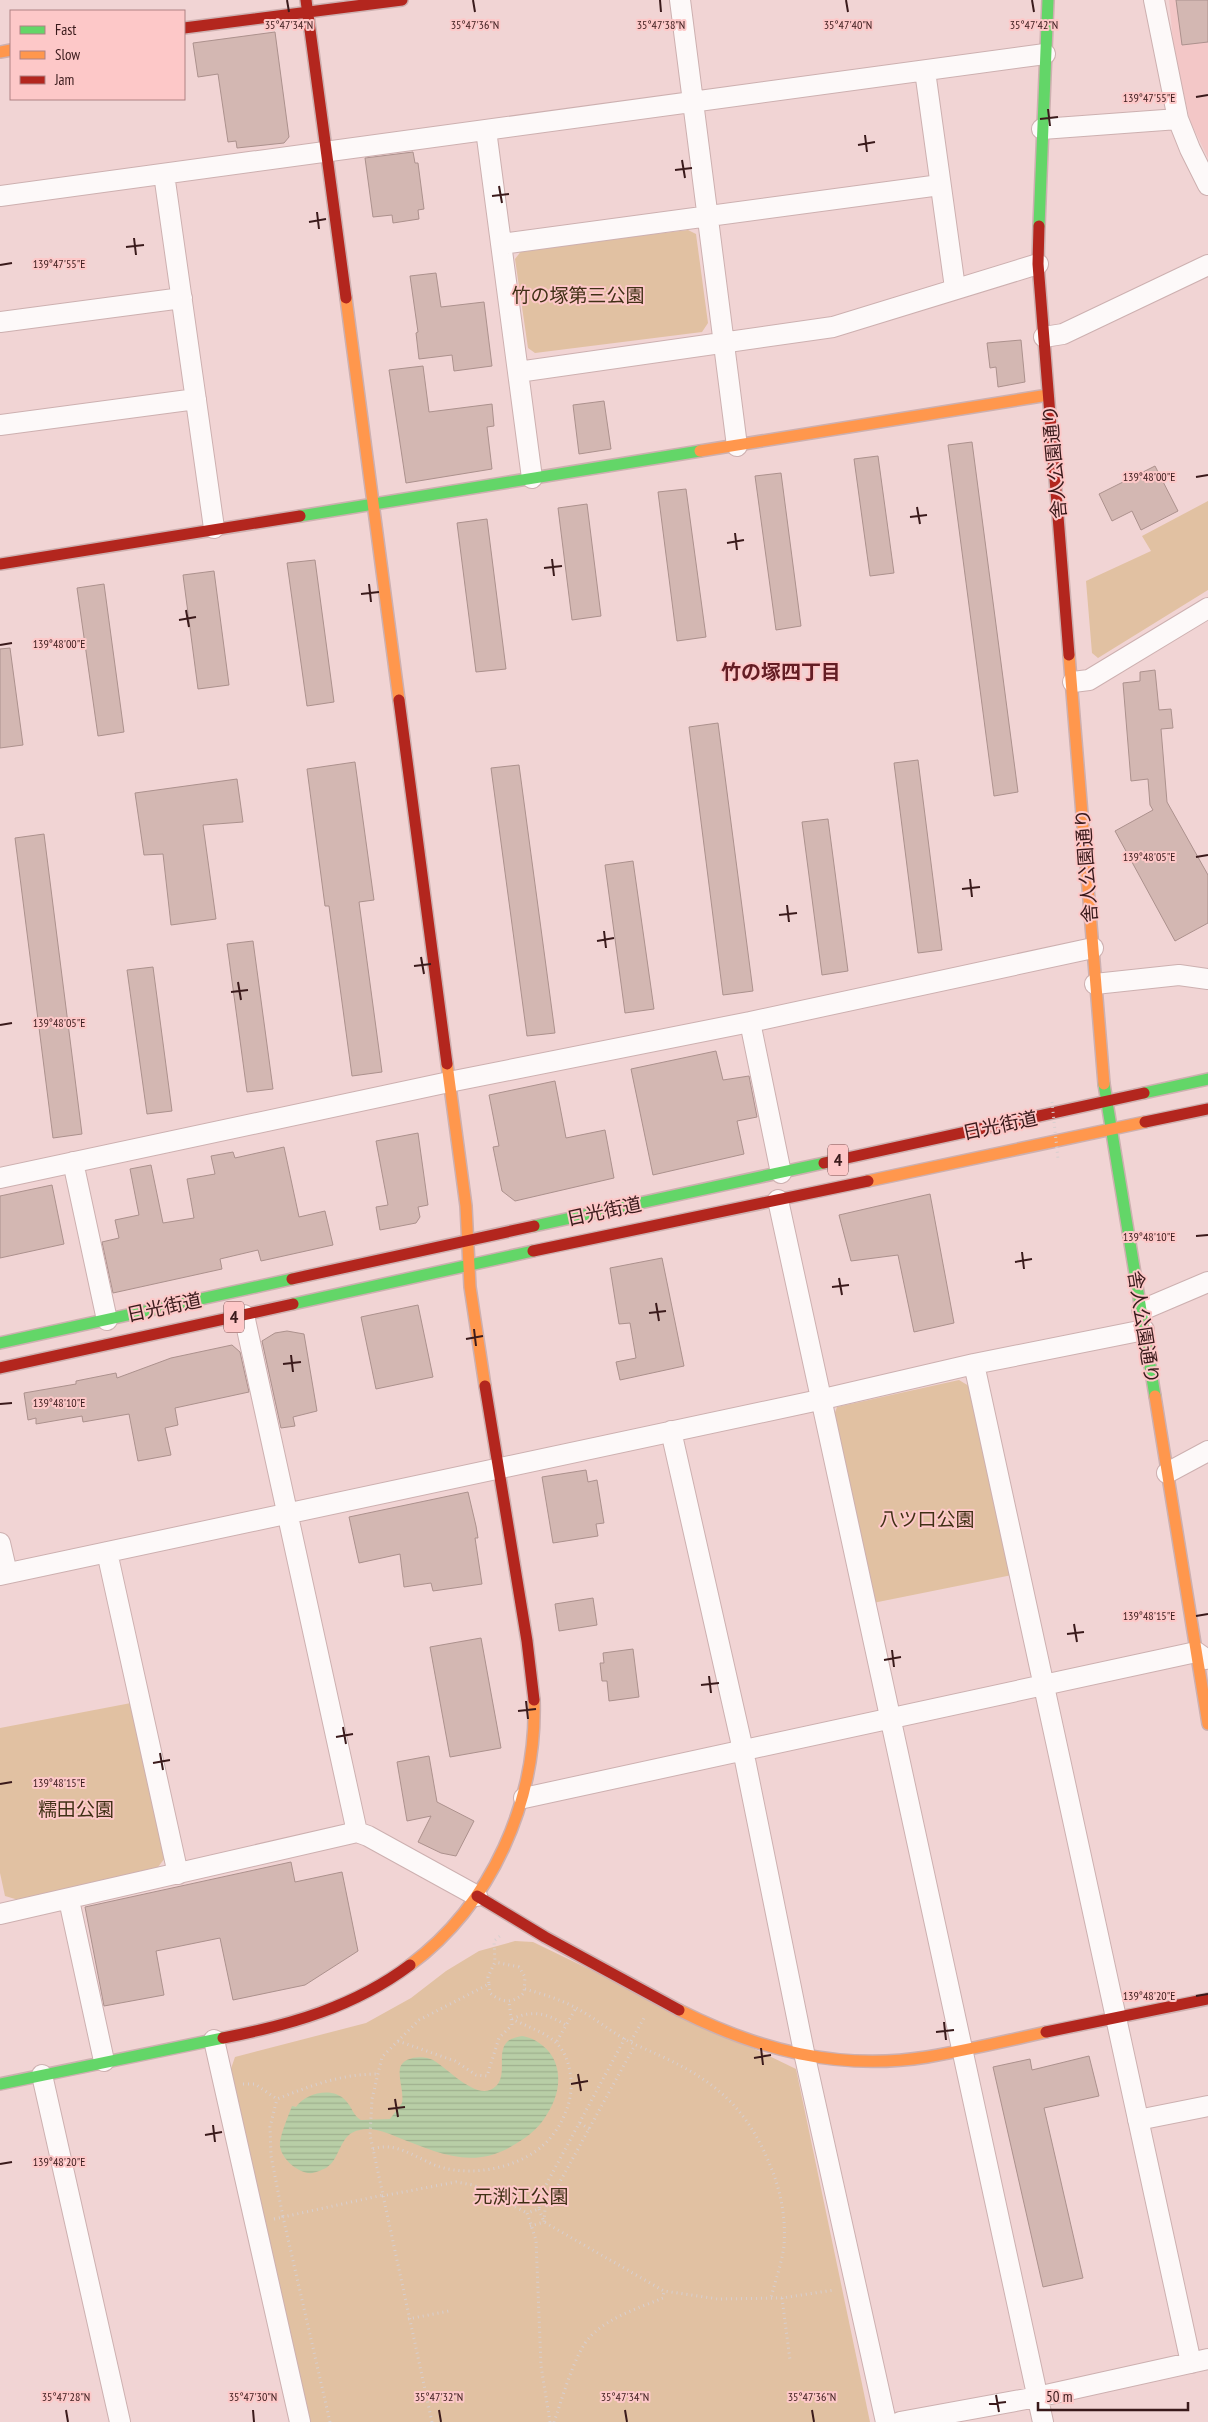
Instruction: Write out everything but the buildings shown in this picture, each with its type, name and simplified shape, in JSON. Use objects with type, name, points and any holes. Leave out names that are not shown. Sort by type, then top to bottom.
[{"type":"main road","points":[[0,2084],[104,2061],[214,2040],[319,2014],[380,1986],[407,1969],[432,1948],[490,1877],[510,1837],[524,1798],[531,1760],[534,1693],[468,1265],[466,1206],[306,0]]},
{"type":"main road","points":[[185,28],[402,0]]},
{"type":"main road","name":"舎人公園通り","points":[[1048,0],[1038,264],[1073,682],[1095,984],[1106,1101],[1142,1310],[1167,1473],[1202,1656],[1208,1724]]},
{"type":"main road","points":[[0,564],[1048,395]]},
{"type":"main road","name":"日光街道","points":[[0,1343],[1208,1079]]},
{"type":"main road","name":"日光街道","points":[[0,1368],[468,1265],[1208,1108]]},
{"type":"main road","points":[[476,1896],[513,1920],[680,2010],[744,2039],[806,2057],[853,2062],[888,2062],[962,2050],[1208,1999]]},
{"type":"street","points":[[680,0],[737,446]]},
{"type":"street","points":[[1154,0],[1178,119],[1208,185]]},
{"type":"street","points":[[0,196],[1045,54]]},
{"type":"street","points":[[925,71],[954,288]]},
{"type":"street","points":[[1042,129],[1178,119]]},
{"type":"street","points":[[486,130],[532,478]]},
{"type":"street","points":[[164,174],[214,528]]},
{"type":"street","points":[[501,244],[940,185]]},
{"type":"street","points":[[518,372],[724,341],[833,327],[954,288],[1038,264]]},
{"type":"street","points":[[1044,337],[1063,334],[1208,265]]},
{"type":"street","points":[[0,322],[182,298]]},
{"type":"street","points":[[0,425],[196,400]]},
{"type":"street","points":[[1073,682],[1090,680],[1208,608]]},
{"type":"street","points":[[0,1178],[449,1082],[750,1022],[1092,948]]},
{"type":"street","points":[[1095,984],[1179,975],[1208,979]]},
{"type":"street","points":[[750,1022],[781,1173]]},
{"type":"street","points":[[73,1162],[106,1320]]},
{"type":"street","points":[[778,1200],[1043,2422]]},
{"type":"street","points":[[1142,1310],[1208,1282]]},
{"type":"street","points":[[244,1315],[357,1832]]},
{"type":"street","points":[[0,1543],[4,1574],[820,1400],[974,1364],[1144,1330]]},
{"type":"street","points":[[900,2422],[1038,2397],[1200,2361],[1138,2120],[974,1364]]},
{"type":"street","points":[[671,1431],[743,1750],[806,2057],[886,2422]]},
{"type":"street","points":[[1167,1473],[1208,1451]]},
{"type":"street","points":[[107,1552],[178,1874]]},
{"type":"street","points":[[524,1798],[1043,1685],[1202,1656]]},
{"type":"street","points":[[1,1910],[69,1900],[357,1832],[368,1836],[476,1896]]},
{"type":"street","points":[[69,1900],[104,2061]]},
{"type":"street","points":[[214,2040],[300,2422]]},
{"type":"street","points":[[42,2075],[120,2422]]},
{"type":"street","points":[[1138,2120],[1208,2106]]},
{"type":"path","points":[[1052,1102],[1058,1159]]},
{"type":"path","points":[[495,1962],[519,1967],[525,1977],[525,1989],[518,1999],[509,2002],[502,2001],[490,1993],[488,1977],[495,1962],[494,1941],[505,1932]]},
{"type":"path","points":[[432,2422],[408,2319],[370,2135],[371,2117],[377,2074],[382,2056],[419,2020],[489,1984]]},
{"type":"path","points":[[525,1989],[576,2008],[635,2045],[690,2071],[719,2090],[743,2114],[761,2143],[778,2184],[784,2217],[784,2248],[771,2298]]},
{"type":"path","points":[[398,2041],[455,2061],[476,2075],[487,2076],[499,2038],[512,2025],[509,2002]]},
{"type":"path","points":[[557,2041],[576,2008]]},
{"type":"path","points":[[512,2019],[528,2013],[541,2013],[567,2026]]},
{"type":"path","points":[[631,2041],[647,2014]]},
{"type":"path","points":[[373,2150],[393,2147],[438,2166],[465,2170],[502,2166],[533,2153],[542,2146],[562,2124],[570,2100],[569,2066],[564,2051],[557,2041],[541,2030],[512,2019]]},
{"type":"path","points":[[625,2038],[540,2196],[539,2209],[544,2222],[664,2290],[718,2298],[782,2298],[834,2290]]},
{"type":"path","points":[[544,2222],[545,2210],[635,2045]]},
{"type":"path","points":[[277,2099],[318,2083],[354,2074],[377,2074]]},
{"type":"path","points":[[224,2084],[255,2084],[277,2099]]},
{"type":"path","points":[[277,2099],[270,2127],[271,2156],[330,2422]]},
{"type":"path","points":[[580,2123],[589,2129]]},
{"type":"path","points":[[266,2219],[274,2219],[383,2195],[456,2182],[474,2185],[527,2213],[539,2209]]},
{"type":"path","points":[[527,2213],[536,2240],[542,2366],[550,2422]]},
{"type":"path","points":[[530,2226],[544,2222]]},
{"type":"path","points":[[554,2422],[577,2360],[590,2336],[620,2316],[663,2298],[664,2290]]},
{"type":"path","points":[[782,2298],[790,2360]]},
{"type":"path","points":[[408,2319],[449,2311]]},
{"type":"shaded area","points":[[1169,0],[1208,0],[1208,158],[1190,121],[1174,52]]},
{"type":"shaded area","points":[[522,2036],[537,2042],[553,2057],[557,2070],[558,2085],[548,2113],[538,2127],[512,2146],[497,2153],[468,2158],[440,2153],[383,2132],[365,2129],[353,2132],[348,2136],[335,2159],[326,2168],[310,2173],[303,2172],[293,2166],[282,2152],[280,2147],[281,2137],[292,2106],[296,2107],[306,2098],[320,2093],[334,2094],[341,2096],[361,2120],[390,2119],[402,2103],[400,2068],[405,2061],[419,2057],[429,2058],[468,2085],[483,2091],[490,2090],[500,2080],[504,2047],[510,2040]]},
{"type":"green space","name":"竹の塚第三公園","points":[[688,230],[696,234],[708,323],[702,332],[535,353],[528,348],[515,259],[522,250]]},
{"type":"green space","points":[[1208,501],[1208,590],[1098,658],[1092,653],[1086,581],[1151,551],[1142,536]]},
{"type":"green space","name":"八ツ口公園","points":[[959,1380],[969,1386],[1012,1575],[873,1603],[832,1421],[837,1407]]},
{"type":"green space","name":"糯田公園","points":[[131,1703],[165,1858],[158,1867],[22,1901],[5,1896],[0,1873],[0,1728]]},
{"type":"green space","name":"元渕江公園","points":[[515,1941],[533,1942],[796,2069],[870,2422],[309,2422],[225,2086],[235,2057],[366,2023],[411,1998],[446,1971],[479,1951]]},
{"type":"traffic: fast","points":[[1039,226],[1048,0]]},
{"type":"traffic: fast","points":[[300,516],[700,451]]},
{"type":"traffic: fast","points":[[1144,1093],[1208,1079]]},
{"type":"traffic: fast","points":[[1104,1084],[1155,1396]]},
{"type":"traffic: fast","points":[[534,1226],[824,1163]]},
{"type":"traffic: fast","points":[[293,1304],[533,1251]]},
{"type":"traffic: fast","points":[[0,1343],[292,1279]]},
{"type":"traffic: fast","points":[[0,2084],[223,2038]]},
{"type":"traffic: slow","points":[[0,52],[10,50]]},
{"type":"traffic: slow","points":[[346,298],[399,700]]},
{"type":"traffic: slow","points":[[700,451],[1048,395]]},
{"type":"traffic: slow","points":[[1069,655],[1104,1084]]},
{"type":"traffic: slow","points":[[447,1064],[466,1206],[470,1287],[485,1386]]},
{"type":"traffic: slow","points":[[868,1181],[1145,1122]]},
{"type":"traffic: slow","points":[[1155,1396],[1208,1724]]},
{"type":"traffic: slow","points":[[410,1965],[439,1940],[464,1912],[486,1881],[504,1848],[518,1812],[527,1775],[533,1738],[534,1700]]},
{"type":"traffic: slow","points":[[679,2010],[709,2024],[769,2046],[800,2054],[862,2061],[894,2061],[927,2057],[1046,2032]]},
{"type":"traffic: jam","points":[[306,0],[346,298]]},
{"type":"traffic: jam","points":[[185,28],[402,0]]},
{"type":"traffic: jam","points":[[1039,226],[1038,264],[1069,655]]},
{"type":"traffic: jam","points":[[0,564],[300,516]]},
{"type":"traffic: jam","points":[[399,700],[447,1064]]},
{"type":"traffic: jam","points":[[824,1163],[1144,1093]]},
{"type":"traffic: jam","points":[[1145,1122],[1208,1109]]},
{"type":"traffic: jam","points":[[533,1251],[868,1181]]},
{"type":"traffic: jam","points":[[292,1279],[534,1226]]},
{"type":"traffic: jam","points":[[0,1368],[293,1304]]},
{"type":"traffic: jam","points":[[485,1386],[527,1641],[534,1700]]},
{"type":"traffic: jam","points":[[477,1896],[545,1937],[679,2010]]},
{"type":"traffic: jam","points":[[223,2038],[273,2027],[321,2012],[367,1992],[389,1980],[410,1965]]},
{"type":"traffic: jam","points":[[1046,2032],[1208,1999]]},
{"type":"district","name":"竹の塚四丁目","points":[[781,672]]}]
